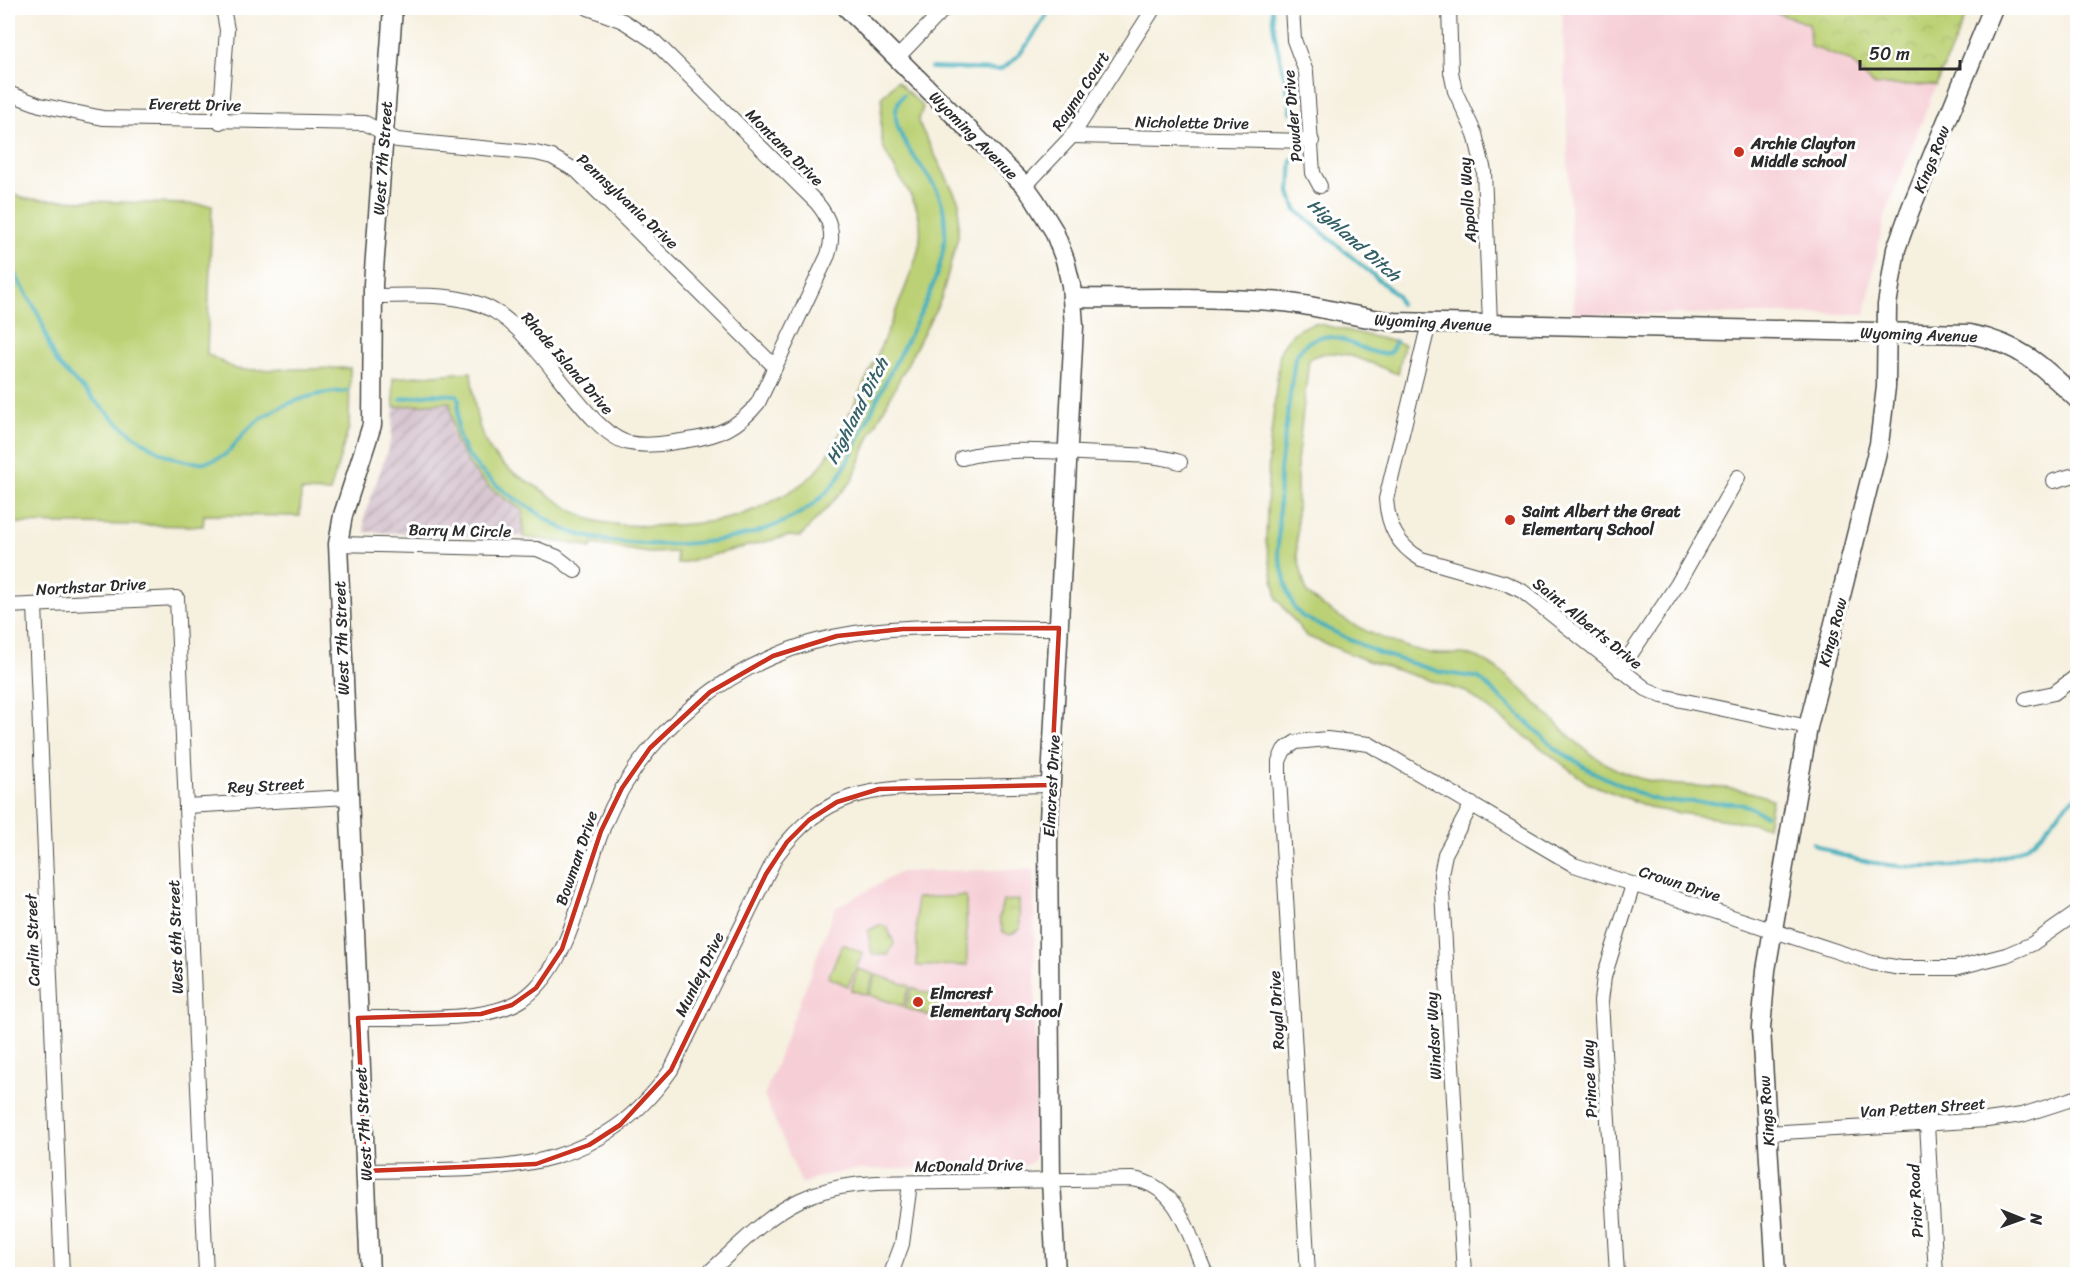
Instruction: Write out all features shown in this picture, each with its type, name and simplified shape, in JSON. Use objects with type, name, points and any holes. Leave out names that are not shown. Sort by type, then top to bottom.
[{"type":"main road","name":"West 7th Street","points":[[370,1275],[338,544],[343,515],[372,425],[372,296],[393,8]]},
{"type":"main road","name":"Wyoming Avenue","points":[[847,8],[1025,186],[1045,214],[1061,247],[1072,298],[1266,301],[1305,305],[1376,320],[1429,323],[1954,332],[1991,338],[2029,355],[2078,400]]},
{"type":"main road","name":"Kings Row","points":[[1776,1275],[1761,1011],[1772,930],[1808,727],[1879,444],[1886,387],[1890,281],[1902,232],[1993,8]]},
{"type":"main road","name":"Elmcrest Drive","points":[[1056,1275],[1051,1180],[1048,876],[1074,326],[1072,298]]},
{"type":"street","points":[[220,122],[227,30],[223,8]]},
{"type":"street","name":"Montana Drive","points":[[588,8],[623,21],[655,42],[825,212],[832,234],[831,245],[776,367]]},
{"type":"street","points":[[897,58],[945,8]]},
{"type":"street","name":"Rayma Court","points":[[1025,186],[1072,136],[1154,8]]},
{"type":"street","name":"Powder Drive","points":[[1292,8],[1294,40],[1306,72],[1313,173],[1320,186]]},
{"type":"street","name":"Appollo Way","points":[[1449,8],[1451,72],[1455,91],[1475,134],[1484,171],[1490,324]]},
{"type":"street","name":"Everett Drive","points":[[8,93],[40,105],[103,118],[365,123],[384,132]]},
{"type":"street","name":"Pennsylvania Drive","points":[[384,132],[405,142],[536,153],[565,163],[583,177],[776,367]]},
{"type":"street","name":"Nicholette Drive","points":[[1072,136],[1312,141]]},
{"type":"street","name":"Rhode Island Drive","points":[[372,296],[464,300],[496,312],[529,339],[601,427],[618,440],[629,443],[667,444],[705,438],[729,430],[749,414],[758,403],[776,367]]},
{"type":"street","name":"Saint Alberts Drive","points":[[1429,323],[1388,490],[1387,512],[1394,533],[1409,552],[1421,559],[1505,583],[1522,591],[1620,670],[1662,696],[1808,727]]},
{"type":"street","points":[[962,458],[991,453],[1068,453],[1152,456],[1180,462]]},
{"type":"street","points":[[2054,481],[2078,474]]},
{"type":"street","points":[[1620,670],[1677,585],[1738,477]]},
{"type":"street","name":"Barry M Circle","points":[[338,544],[537,549],[557,557],[575,571]]},
{"type":"street","name":"Northstar Drive","points":[[8,606],[177,598]]},
{"type":"street","name":"West 6th Street","points":[[177,598],[206,1275]]},
{"type":"street","name":"Carlin Street","points":[[35,605],[62,1275]]},
{"type":"street","name":"Bowman Drive","points":[[358,1018],[465,1015],[497,1011],[512,1005],[547,978],[562,949],[601,831],[622,788],[650,748],[669,728],[710,692],[731,678],[783,652],[857,633],[903,629],[1059,627]]},
{"type":"street","points":[[2026,699],[2054,693],[2078,675]]},
{"type":"street","name":"Crown Drive","points":[[1288,745],[1296,742],[1327,740],[1369,744],[1574,865],[1872,963],[1928,969],[1955,968],[2006,955],[2032,944],[2078,912]]},
{"type":"street","name":"Royal Drive","points":[[1288,745],[1279,760],[1279,777],[1308,1275]]},
{"type":"street","name":"Munley Drive","points":[[365,1171],[536,1164],[589,1145],[620,1125],[648,1100],[671,1070],[776,856],[797,830],[837,802],[866,792],[894,788],[1051,786]]},
{"type":"street","name":"Rey Street","points":[[186,806],[348,797]]},
{"type":"street","name":"Windsor Way","points":[[1464,1275],[1441,874],[1445,854],[1472,804]]},
{"type":"street","name":"Prince Way","points":[[1617,1275],[1601,1001],[1604,977],[1633,885]]},
{"type":"street","name":"Van Petten Street","points":[[1767,1133],[1987,1120],[2022,1114],[2078,1097]]},
{"type":"street","name":"Prior Road","points":[[1927,1125],[1936,1275]]},
{"type":"street","name":"McDonald Drive","points":[[707,1275],[765,1221],[801,1200],[841,1186],[1132,1179],[1160,1190],[1180,1211],[1206,1275]]},
{"type":"street","points":[[891,1275],[902,1244],[910,1183]]},
{"type":"highlighted area","points":[[1059,628],[1051,785],[879,789],[837,802],[809,820],[787,842],[766,874],[671,1070],[620,1125],[589,1145],[536,1164],[365,1171],[358,1018],[481,1014],[512,1005],[536,988],[562,949],[601,831],[622,788],[650,748],[710,692],[773,656],[837,636],[903,629]]},
{"type":"shaded area","name":"Archie Clayton Middle school","points":[[1562,8],[1762,8],[1809,24],[1811,46],[1850,61],[1873,85],[1936,85],[1884,219],[1865,314],[1574,314]]},
{"type":"shaded area","points":[[447,400],[451,407],[452,433],[490,488],[523,511],[523,537],[365,532],[364,518],[391,440],[394,407]]},
{"type":"shaded area","name":"Elmcrest Elementary School","points":[[1034,869],[1037,1147],[1034,1161],[1022,1167],[852,1170],[818,1177],[802,1184],[764,1096],[835,908],[901,872]]},
{"type":"green space","points":[[1762,8],[1969,8],[1936,85],[1873,85],[1850,61],[1810,46],[1809,24]]},
{"type":"green space","points":[[897,81],[923,107],[918,122],[959,202],[958,237],[941,299],[870,436],[852,481],[800,537],[788,536],[677,564],[676,552],[649,553],[592,544],[591,549],[582,545],[523,537],[523,511],[490,488],[471,468],[455,440],[450,402],[394,407],[393,378],[471,372],[478,423],[495,457],[568,508],[601,522],[663,526],[725,519],[759,508],[796,488],[812,476],[823,462],[854,406],[887,333],[918,251],[920,221],[917,209],[885,151],[882,139],[882,97]]},
{"type":"green space","points":[[8,192],[26,199],[212,205],[207,354],[235,369],[350,368],[349,427],[330,492],[301,491],[300,516],[204,515],[203,526],[8,523]]},
{"type":"green space","points":[[1315,323],[1404,345],[1398,374],[1342,354],[1320,354],[1309,359],[1297,462],[1297,554],[1307,594],[1350,623],[1396,643],[1429,653],[1479,658],[1499,670],[1517,685],[1588,752],[1630,775],[1666,784],[1736,789],[1772,799],[1767,826],[1654,809],[1588,783],[1466,692],[1368,661],[1306,636],[1277,599],[1266,542],[1269,454],[1280,352],[1294,333]]},
{"type":"green space","points":[[966,896],[967,965],[917,966],[916,898]]},
{"type":"green space","points":[[1019,900],[1020,929],[1010,935],[1003,932],[999,918],[1003,901]]},
{"type":"green space","points":[[879,925],[887,927],[894,943],[888,955],[872,955],[868,931]]},
{"type":"green space","points":[[843,944],[863,953],[848,986],[828,977]]},
{"type":"green space","points":[[858,969],[874,974],[867,995],[851,990]]},
{"type":"green space","points":[[876,975],[910,986],[903,1006],[869,995]]},
{"type":"green space","points":[[912,988],[946,999],[939,1019],[905,1008]]},
{"type":"waterway","name":"Highland Ditch","points":[[931,68],[999,70],[1008,65],[1022,51],[1051,8]]},
{"type":"waterway","name":"Highland Ditch","points":[[1272,8],[1291,112]]},
{"type":"waterway","name":"Highland Ditch","points":[[401,399],[431,394],[457,395],[459,436],[477,467],[508,493],[556,525],[574,533],[626,543],[686,544],[745,535],[772,527],[800,513],[829,489],[846,465],[924,306],[943,251],[944,213],[939,195],[907,146],[896,119],[897,107],[903,95]]},
{"type":"waterway","name":"Highland Ditch","points":[[1292,159],[1290,192],[1296,210],[1397,295],[1400,304]]},
{"type":"waterway","points":[[8,263],[36,311],[51,351],[59,365],[112,417],[147,444],[166,455],[185,461],[205,462],[223,456],[248,429],[270,413],[307,397],[348,391]]},
{"type":"waterway","name":"Highland Ditch","points":[[1396,341],[1390,353],[1379,353],[1330,337],[1318,338],[1306,344],[1295,358],[1280,470],[1278,551],[1288,593],[1295,609],[1303,617],[1376,652],[1440,672],[1479,678],[1556,749],[1595,773],[1649,798],[1662,801],[1733,803],[1748,806],[1765,815]]},
{"type":"waterway","name":"Highland Ditch","points":[[1813,843],[1834,853],[1886,865],[1942,867],[1970,864],[1995,859],[2027,846],[2078,795]]},
{"type":"place","name":"Archie Clayton Middle school","points":[[1739,152]]},
{"type":"place","name":"Saint Albert the Great Elementary School","points":[[1510,520]]},
{"type":"place","name":"Elmcrest Elementary School","points":[[918,1002]]}]
